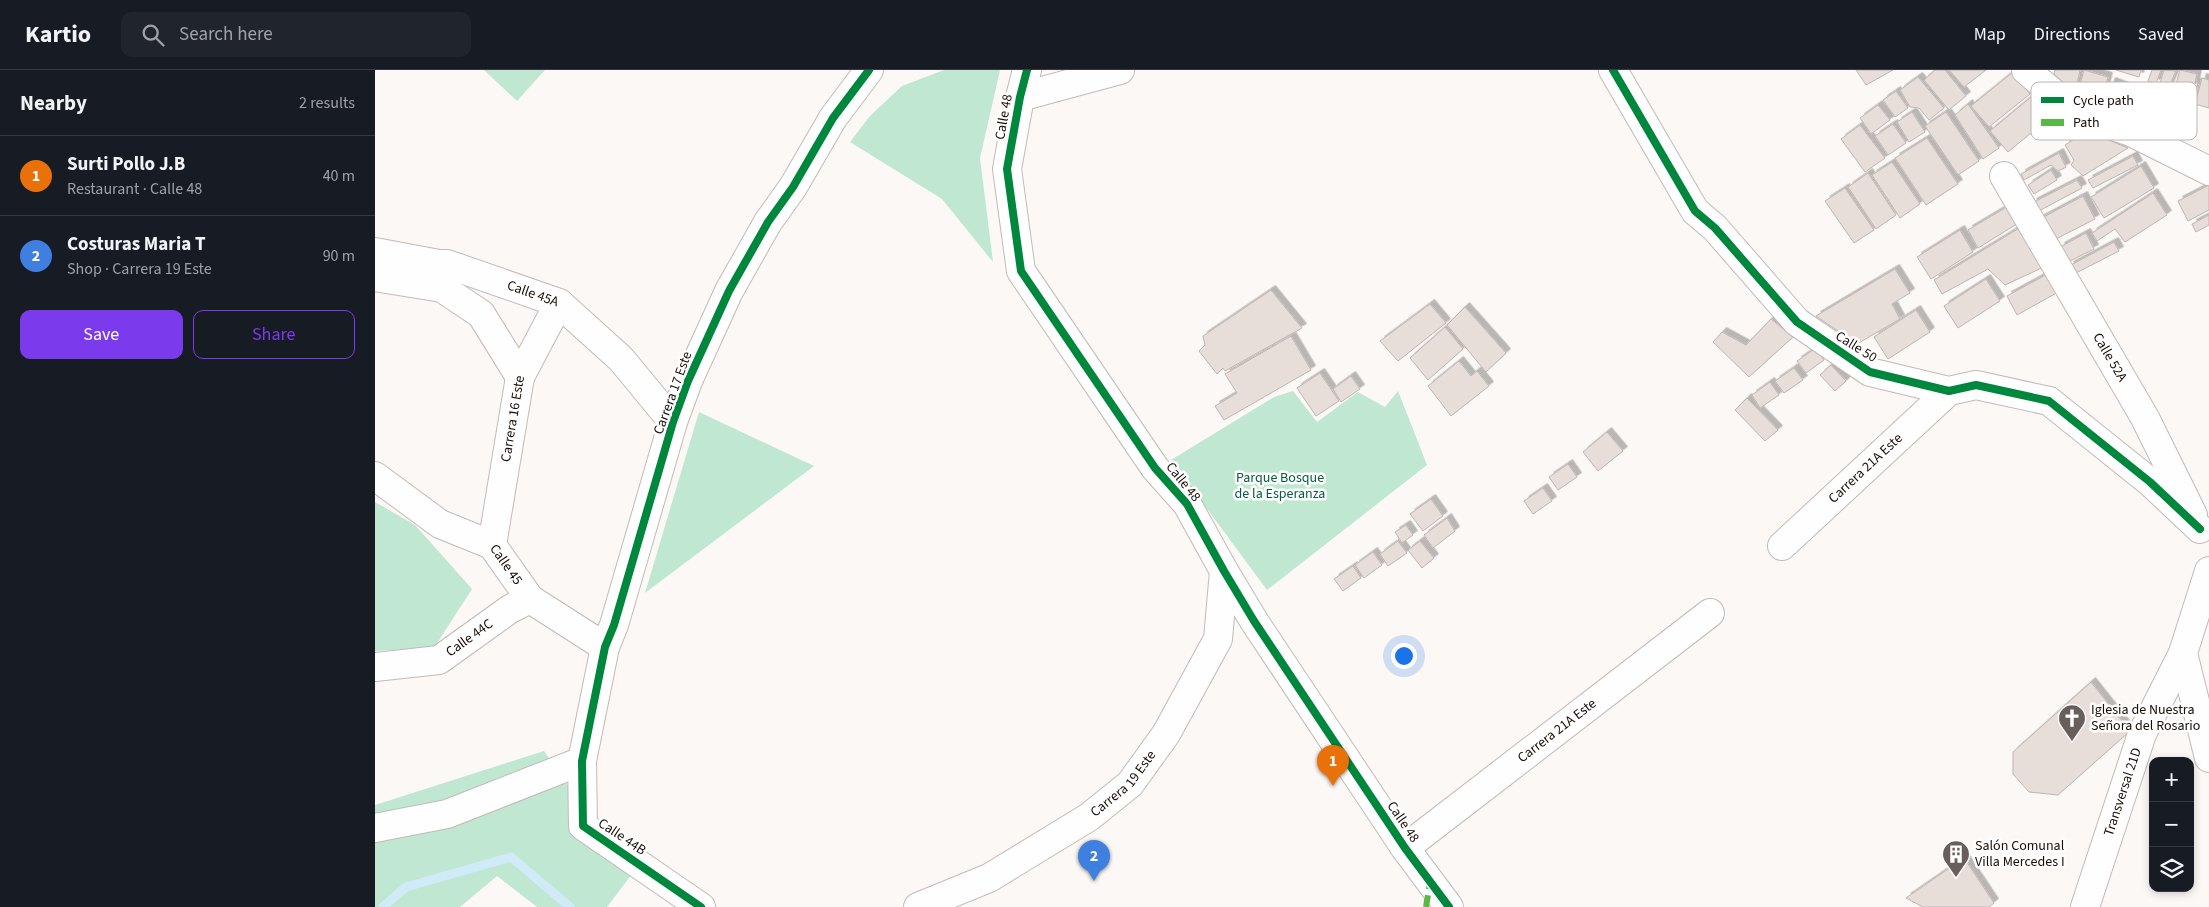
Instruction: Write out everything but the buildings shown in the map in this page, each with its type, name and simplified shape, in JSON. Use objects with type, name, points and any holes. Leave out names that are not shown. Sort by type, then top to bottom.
[{"type":"street","name":"Carrera 17 Este","points":[[581,761],[605,646],[614,625],[673,422],[688,381],[729,291],[767,222],[793,188],[833,118],[869,70]]},
{"type":"street","name":"Calle 48","points":[[1027,70],[1007,168],[1021,271],[1155,468],[1187,504],[1224,571],[1259,628],[1405,848],[1449,907]]},
{"type":"street","points":[[1020,97],[1120,70]]},
{"type":"street","name":"Calle 50","points":[[1613,70],[1695,211],[1715,228],[1797,322],[1870,372],[1949,391],[1976,385],[2049,401],[2150,482],[2205,536]]},
{"type":"street","points":[[2026,70],[2040,82]]},
{"type":"street","points":[[2147,140],[2209,171]]},
{"type":"street","name":"Calle 52A","points":[[2004,176],[2145,418],[2205,536]]},
{"type":"street","name":"Calle 45A","points":[[375,252],[439,264],[444,276],[481,314],[520,377]]},
{"type":"street","name":"Calle 45A","points":[[375,277],[444,276],[559,303],[621,360],[673,422]]},
{"type":"street","name":"Carrera 16 Este","points":[[492,545],[520,377],[559,303]]},
{"type":"street","name":"Carrera 21A Este","points":[[1782,546],[1949,391]]},
{"type":"street","name":"Calle 45","points":[[375,476],[439,524],[492,545],[531,599],[605,646]]},
{"type":"street","name":"Carrera 19 Este","points":[[918,907],[989,878],[1089,817],[1130,784],[1166,734],[1218,639],[1224,571]]},
{"type":"street","points":[[2209,571],[2183,653],[2209,758]]},
{"type":"street","name":"Calle 44C","points":[[375,667],[439,660],[510,609],[531,599]]},
{"type":"street","name":"Carrera 21A Este","points":[[1405,848],[1710,613]]},
{"type":"street","name":"Transversal 21D","points":[[2085,907],[2142,734],[2183,653]]},
{"type":"street","points":[[375,828],[447,814],[581,761]]},
{"type":"street","name":"Calle 44B","points":[[581,761],[583,826],[701,907]]},
{"type":"green space","points":[[484,70],[545,70],[517,101]]},
{"type":"green space","points":[[944,70],[1000,70],[980,158],[993,262],[942,199],[850,142],[870,116],[902,86]]},
{"type":"green space","name":"Parque Bosque de la Esperanza","points":[[1293,391],[1317,422],[1358,392],[1385,407],[1398,391],[1427,465],[1267,590],[1171,460],[1274,397]]},
{"type":"green space","points":[[699,412],[814,466],[645,593]]},
{"type":"green space","points":[[375,502],[415,525],[472,589],[434,648],[375,651]]},
{"type":"green space","points":[[544,751],[598,830],[641,862],[607,907],[537,907],[497,876],[460,907],[375,907],[375,805]]},
{"type":"waterway","points":[[383,907],[406,887],[511,857],[570,907]]},
{"type":"marked path","points":[[1426,907],[1430,883]]},
{"type":"cycle path","points":[[701,907],[583,826],[582,761],[605,647],[614,625],[673,422],[688,381],[729,291],[768,222],[793,187],[833,118],[869,70]]},
{"type":"cycle path","points":[[1027,70],[1020,97],[1007,169],[1021,271],[1155,468],[1187,504],[1254,621],[1405,848],[1449,907]]},
{"type":"cycle path","points":[[1613,70],[1695,211],[1715,228],[1797,322],[1870,372],[1949,391],[1976,385],[2049,401],[2150,482],[2200,529]]},
{"type":"place","name":"Iglesia de Nuestra Señora del Rosario","points":[[2072,742]]},
{"type":"place","name":"Surti Pollo J.B","points":[[1333,786]]},
{"type":"place","name":"Salón Comunal Villa Mercedes I","points":[[1956,878]]},
{"type":"place","name":"Costuras Maria T","points":[[1094,881]]}]
